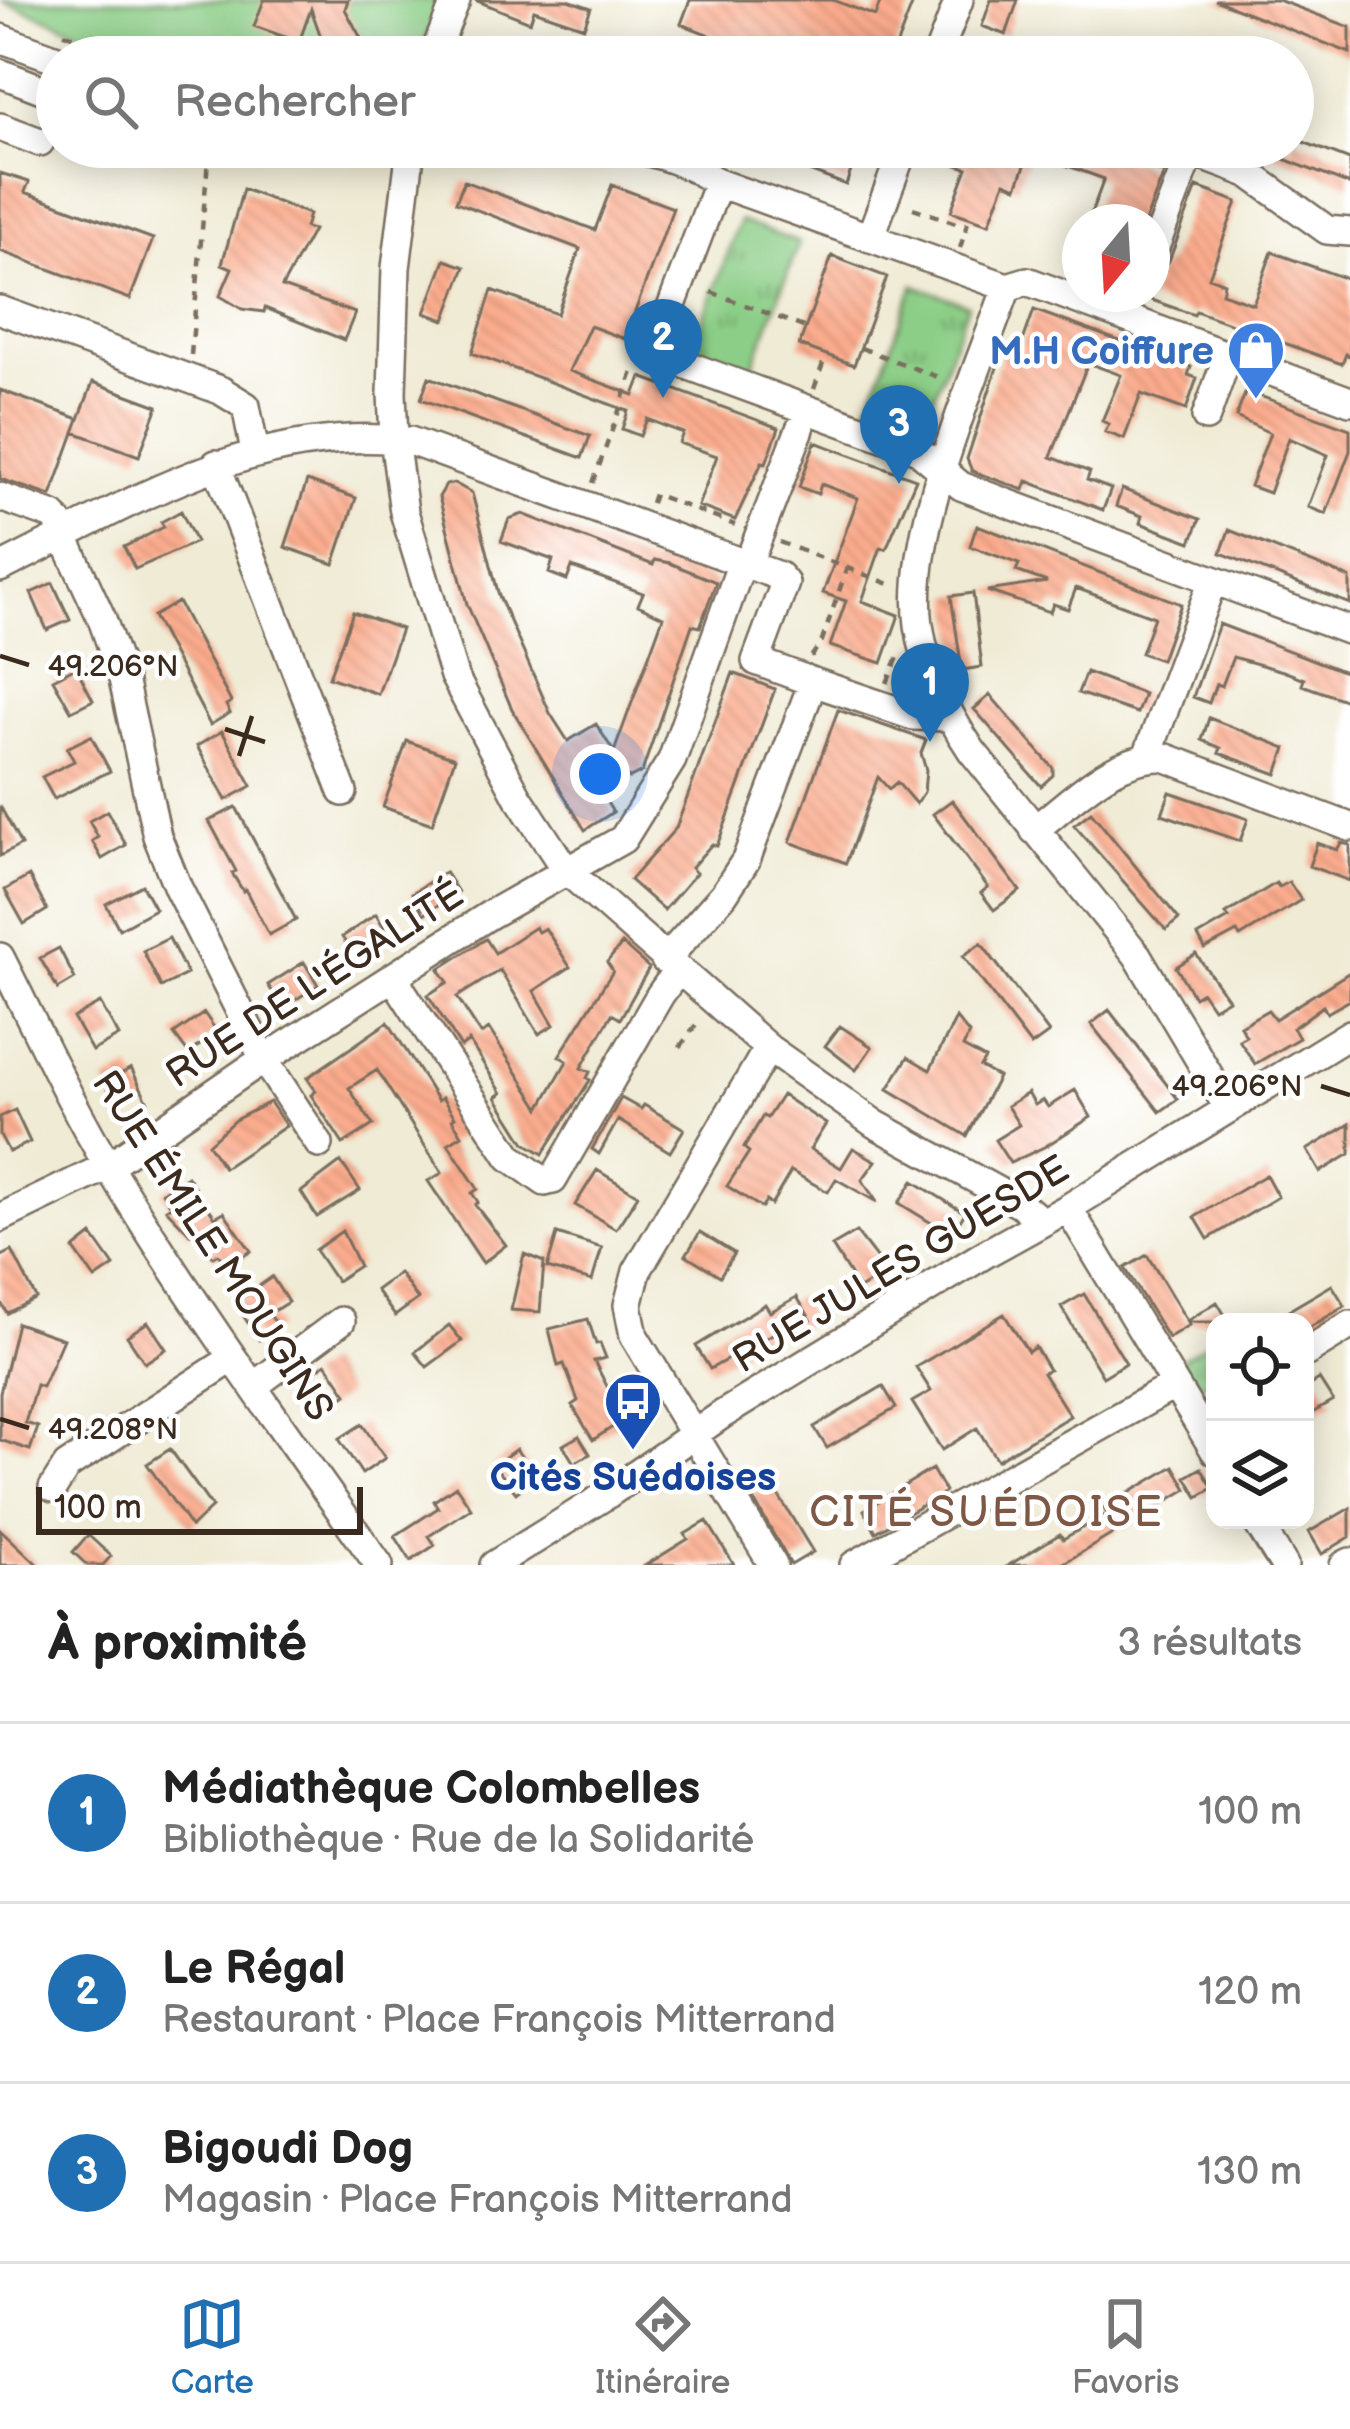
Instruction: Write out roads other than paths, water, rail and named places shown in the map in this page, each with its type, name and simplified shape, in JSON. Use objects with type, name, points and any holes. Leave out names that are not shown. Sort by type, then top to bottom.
[{"type":"street","points":[[442,36],[457,0]]},
{"type":"street","points":[[945,36],[958,0]]},
{"type":"street","points":[[0,38],[36,51]]},
{"type":"street","points":[[0,74],[36,87]]},
{"type":"street","points":[[0,127],[36,140]]},
{"type":"street","points":[[409,168],[397,268],[394,439],[404,512],[454,676],[518,796],[565,869],[768,1048],[875,1124],[1021,1204],[1042,1222]]},
{"type":"street","points":[[697,168],[718,183],[1007,287],[1028,281],[1062,289]]},
{"type":"street","points":[[870,238],[896,168]]},
{"type":"street","points":[[1168,204],[1179,168]]},
{"type":"street","points":[[1234,168],[1327,230],[1350,232]]},
{"type":"street","points":[[718,183],[654,353],[918,450],[961,486],[1350,631]]},
{"type":"street","points":[[1007,287],[943,472],[921,554],[919,623],[931,674],[948,717],[1137,956],[1229,1109]]},
{"type":"street","points":[[0,310],[220,390],[246,406],[255,452]]},
{"type":"street","points":[[1145,312],[1228,355],[1350,400]]},
{"type":"street","points":[[1206,417],[1228,355]]},
{"type":"street","name":"RUE DE L'ÉGALITÉ","points":[[0,1218],[108,1166],[393,977],[565,869],[623,839],[672,760],[752,566],[800,429]]},
{"type":"street","points":[[0,568],[164,485],[216,464],[301,442],[394,439],[429,446],[752,566],[785,583],[756,661],[809,674],[913,716],[948,717]]},
{"type":"street","points":[[216,464],[343,792]]},
{"type":"street","points":[[0,497],[54,516],[65,536],[123,679],[157,836],[178,888],[266,1060],[319,1144]]},
{"type":"street","points":[[1147,756],[1214,580]]},
{"type":"street","points":[[393,977],[510,1157],[545,1182],[553,1180],[671,965],[746,860],[809,674]]},
{"type":"street","points":[[1034,830],[1115,769],[1147,756],[1163,757],[1348,818]]},
{"type":"street","name":"RUE ÉMILE MOUGINS","points":[[0,957],[108,1166],[233,1358],[379,1565]]},
{"type":"street","name":"RUE JULES GUESDE","points":[[494,1565],[694,1433],[1350,1034]]},
{"type":"street","points":[[768,1048],[637,1271],[628,1306],[634,1336],[773,1565]]},
{"type":"street","points":[[1068,1208],[1174,1384],[1205,1413]]},
{"type":"street","points":[[254,1386],[340,1321]]},
{"type":"street","points":[[1314,1347],[1350,1325]]},
{"type":"street","points":[[53,1488],[67,1466],[233,1358]]},
{"type":"street","points":[[854,1565],[1174,1384]]},
{"type":"street","points":[[1262,1529],[1284,1565]]},
{"type":"place","name":"Le Régal","points":[[663,398]]},
{"type":"place","name":"M.H Coiffure","points":[[1256,401]]},
{"type":"place","name":"Bigoudi Dog","points":[[899,484]]},
{"type":"place","name":"Médiathèque Colombelles","points":[[930,742]]},
{"type":"place","name":"Cités Suédoises","points":[[633,1452]]},
{"type":"district","name":"CITÉ SUÉDOISE","points":[[987,1511]]}]
